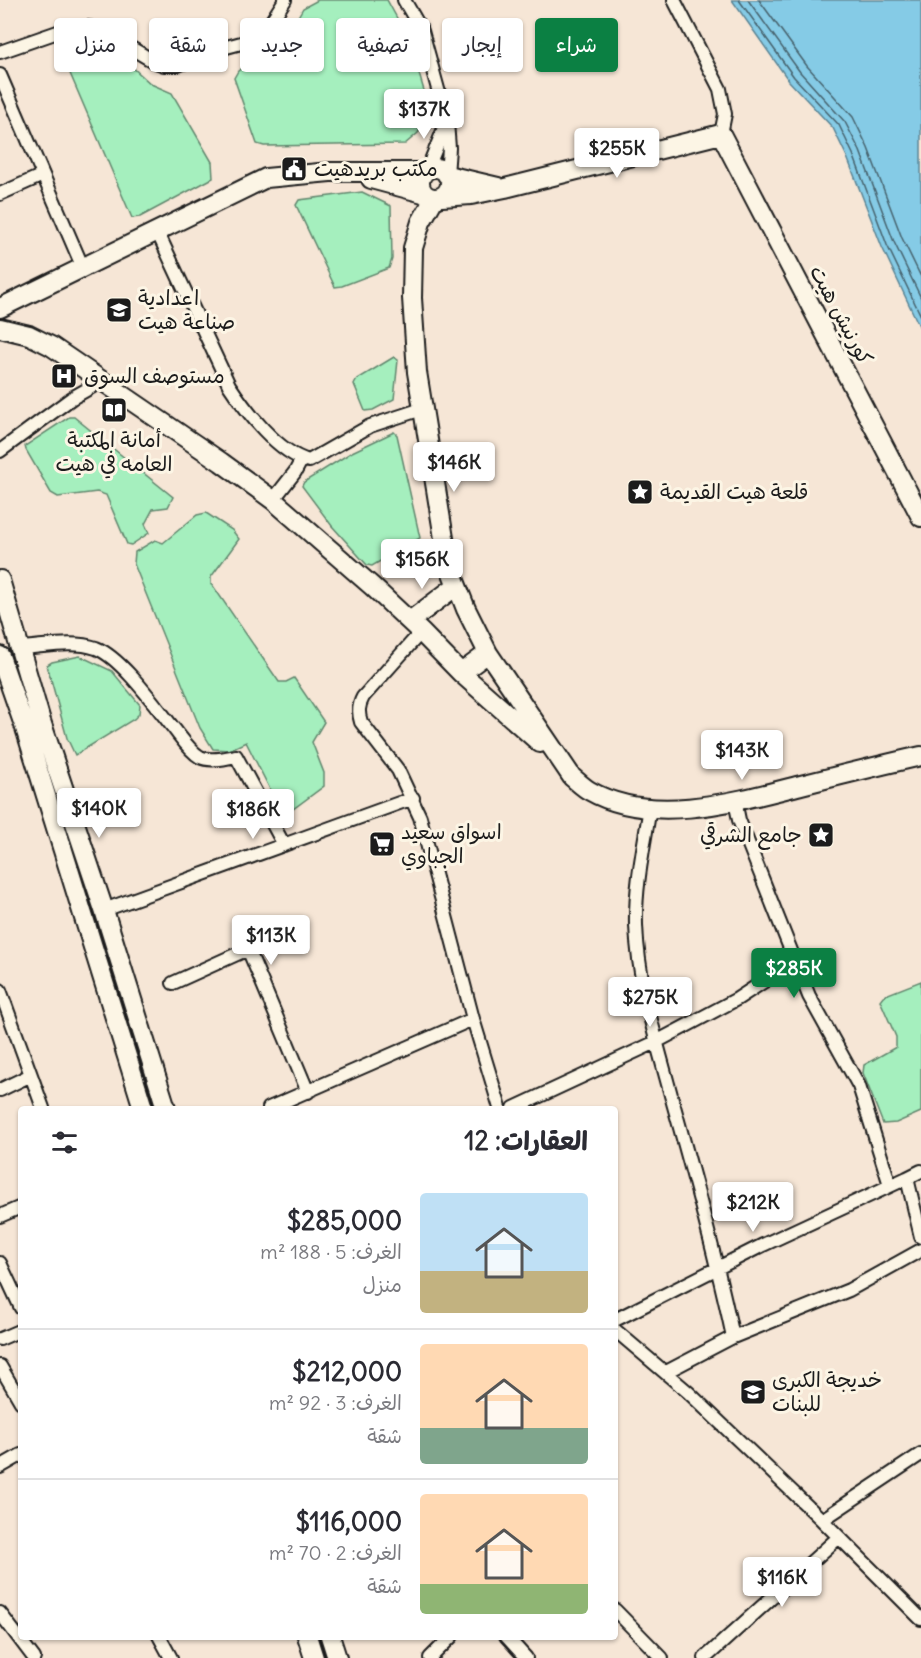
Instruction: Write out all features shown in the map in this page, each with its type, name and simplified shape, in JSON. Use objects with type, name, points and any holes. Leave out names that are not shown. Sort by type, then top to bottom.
[{"type":"street","points":[[0,52],[72,27],[86,27],[99,29],[153,61],[164,65],[177,65],[245,42],[267,28],[285,0]]},
{"type":"street","points":[[404,0],[422,31],[447,122],[447,175],[450,187],[433,196],[421,222],[411,261],[414,335],[444,544],[456,586],[488,653],[561,762],[572,777],[590,791],[612,801],[650,807],[720,804],[921,756]]},
{"type":"street","points":[[349,173],[433,196],[471,195],[721,134],[725,114],[720,89],[674,0]]},
{"type":"street","points":[[0,75],[83,268]]},
{"type":"street","points":[[433,196],[419,180],[447,122]]},
{"type":"street","name":"كورنيش هيت","points":[[721,134],[921,517]]},
{"type":"street","points":[[0,308],[266,178],[330,172],[440,169],[447,175],[506,188]]},
{"type":"street","points":[[0,194],[43,175]]},
{"type":"street","points":[[157,231],[229,385],[244,408],[281,444],[302,459],[309,461],[370,426],[423,409]]},
{"type":"street","points":[[0,328],[40,340],[273,500],[416,626],[461,673],[561,762]]},
{"type":"street","points":[[0,451],[72,398],[102,381]]},
{"type":"street","points":[[273,500],[296,472],[302,459]]},
{"type":"street","points":[[0,580],[45,732],[165,1106]]},
{"type":"street","points":[[456,586],[416,626],[367,692],[358,709],[361,722],[398,770],[413,798],[426,836],[473,1019],[499,1106]]},
{"type":"street","points":[[19,648],[78,645],[97,648],[111,658],[135,681],[187,745],[202,758],[220,759],[236,756],[284,845]]},
{"type":"street","points":[[461,673],[488,653]]},
{"type":"street","points":[[0,656],[25,728],[142,1106]]},
{"type":"street","points":[[104,910],[413,798]]},
{"type":"street","points":[[735,801],[739,820],[808,996],[859,1086],[890,1185]]},
{"type":"street","points":[[650,807],[640,867],[636,922],[638,951],[657,1042],[718,1268],[733,1337]]},
{"type":"street","points":[[173,982],[248,948],[308,1092]]},
{"type":"street","points":[[518,1106],[657,1042],[737,999],[795,961]]},
{"type":"street","points":[[0,990],[42,1106]]},
{"type":"street","points":[[274,1106],[473,1019]]},
{"type":"street","points":[[0,1090],[31,1076]]},
{"type":"street","points":[[618,1318],[921,1171]]},
{"type":"street","points":[[907,1178],[921,1237]]},
{"type":"street","points":[[0,1216],[18,1208]]},
{"type":"street","points":[[666,1372],[733,1337],[849,1290],[921,1250]]},
{"type":"street","points":[[0,1263],[18,1302]]},
{"type":"street","points":[[0,1339],[18,1331]]},
{"type":"street","points":[[618,1332],[666,1372],[822,1520],[921,1619]]},
{"type":"street","points":[[0,1366],[18,1397]]},
{"type":"street","points":[[822,1520],[921,1454]]},
{"type":"street","points":[[0,1467],[18,1457]]},
{"type":"street","points":[[705,1658],[839,1537]]},
{"type":"street","points":[[0,1613],[18,1637]]},
{"type":"street","points":[[618,1613],[662,1658]]},
{"type":"street","points":[[10,1626],[18,1621]]},
{"type":"street","points":[[20,1640],[34,1658]]},
{"type":"street","points":[[161,1640],[171,1658]]},
{"type":"street","points":[[308,1640],[314,1658]]},
{"type":"street","points":[[331,1640],[337,1658]]},
{"type":"street","points":[[430,1658],[448,1640]]},
{"type":"street","points":[[510,1640],[526,1658]]},
{"type":"green space","points":[[318,0],[387,0],[397,18],[336,18],[336,72],[418,72],[425,94],[428,117],[418,133],[405,144],[264,146],[257,144],[234,78],[240,70],[240,72],[324,72],[324,18],[297,18],[303,8]]},
{"type":"green space","points":[[137,71],[151,84],[172,93],[212,162],[213,178],[140,217],[132,218],[69,72]]},
{"type":"green space","points":[[362,192],[391,206],[392,259],[389,268],[335,287],[296,205],[299,200]]},
{"type":"green space","points":[[394,357],[398,360],[394,399],[373,410],[365,411],[354,384],[356,380]]},
{"type":"green space","points":[[69,417],[74,417],[173,497],[168,507],[153,509],[145,524],[149,533],[131,545],[127,544],[106,495],[97,492],[58,497],[51,493],[26,450],[25,446]]},
{"type":"green space","points":[[394,432],[397,435],[420,538],[372,566],[367,565],[332,526],[302,486],[304,482],[352,452]]},
{"type":"green space","points":[[206,513],[232,530],[239,539],[211,577],[211,583],[279,682],[286,682],[294,678],[324,722],[312,742],[324,773],[324,786],[289,812],[282,813],[246,742],[229,750],[213,749],[200,728],[134,564],[135,552],[155,540],[163,543],[197,515]]},
{"type":"green space","points":[[80,656],[112,671],[140,705],[139,714],[134,719],[75,755],[67,738],[47,665]]},
{"type":"green space","points":[[921,981],[921,1112],[896,1123],[883,1124],[863,1073],[864,1065],[896,1047],[896,1037],[880,1000],[883,996]]},
{"type":"water","points":[[732,0],[921,0],[921,330],[882,247],[847,157],[833,128],[789,81]]},
{"type":"place","name":"مكتب بريدهيت","points":[[294,169]]},
{"type":"place","name":"اعدادية صناعة هيت","points":[[119,310]]},
{"type":"place","name":"مستوصف السوق","points":[[64,376]]},
{"type":"place","name":"أمانة المكتبة العامه في هيت","points":[[114,410]]},
{"type":"place","name":"قلعة هيت القديمة","points":[[640,492]]},
{"type":"place","name":"جامع الشرقي","points":[[821,835]]},
{"type":"place","name":"اسواق سعيد الجباوي","points":[[382,844]]},
{"type":"place","name":"خديجة الكبرى للبنات","points":[[753,1392]]}]
